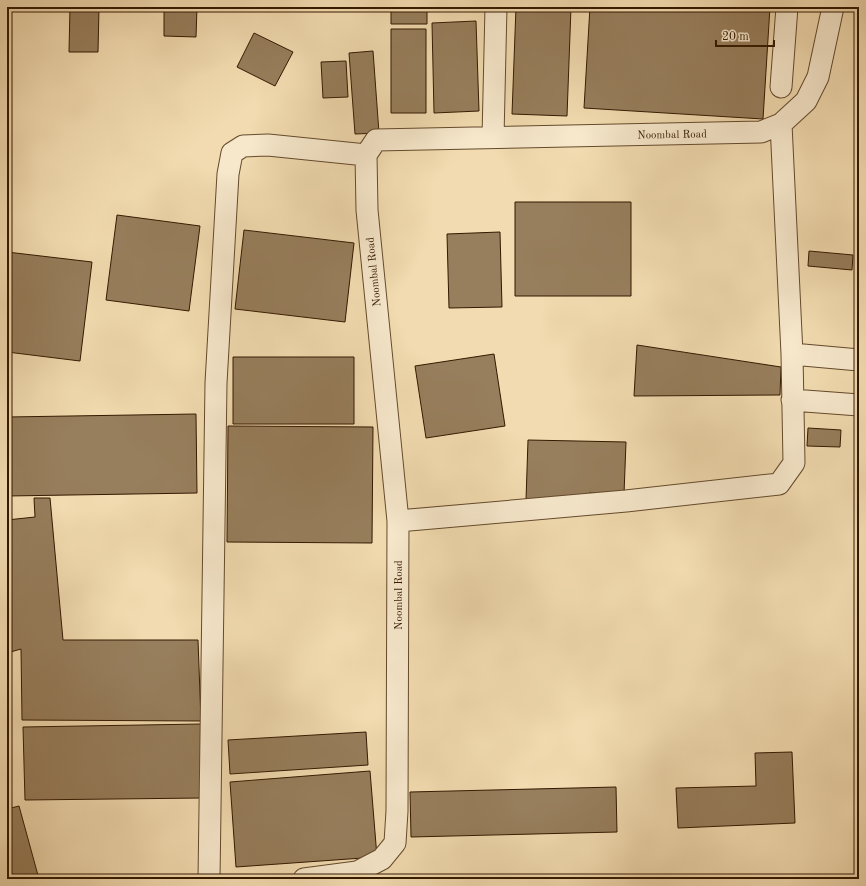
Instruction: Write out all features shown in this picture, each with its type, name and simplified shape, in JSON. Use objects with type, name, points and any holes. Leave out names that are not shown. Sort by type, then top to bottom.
[{"type":"street","points":[[493,137],[496,7]]},
{"type":"street","points":[[781,87],[787,7]]},
{"type":"street","name":"Noombal Road","points":[[304,879],[358,875],[382,859],[395,843],[397,811],[398,521],[367,210],[366,155],[376,140],[761,132],[781,124],[806,101],[818,77],[833,7]]},
{"type":"street","points":[[398,521],[626,501],[779,484],[794,463],[792,354],[781,124]]},
{"type":"street","points":[[209,879],[216,383],[228,174],[232,153],[243,146],[268,145],[366,155]]},
{"type":"street","points":[[792,354],[859,360]]},
{"type":"street","points":[[792,400],[859,405]]},
{"type":"building","points":[[70,7],[99,7],[98,52],[69,52]]},
{"type":"building","points":[[164,7],[197,7],[196,37],[164,36]]},
{"type":"building","points":[[391,7],[427,7],[427,24],[391,24]]},
{"type":"building","points":[[516,7],[571,7],[567,116],[512,114]]},
{"type":"building","points":[[590,7],[770,7],[763,119],[584,108]]},
{"type":"building","points":[[476,21],[479,111],[434,113],[432,23]]},
{"type":"building","points":[[391,29],[426,29],[426,113],[391,113]]},
{"type":"building","points":[[254,33],[293,52],[275,86],[237,67]]},
{"type":"building","points":[[373,51],[379,133],[355,134],[349,53]]},
{"type":"building","points":[[346,61],[348,97],[323,98],[321,62]]},
{"type":"building","points":[[515,202],[631,202],[631,296],[515,296]]},
{"type":"building","points":[[117,215],[200,226],[189,311],[106,300]]},
{"type":"building","points":[[244,230],[354,243],[345,322],[235,309]]},
{"type":"building","points":[[500,232],[502,307],[449,308],[447,234]]},
{"type":"building","points":[[809,251],[853,255],[852,270],[808,266]]},
{"type":"building","points":[[7,252],[92,262],[80,361],[7,352]]},
{"type":"building","points":[[637,345],[781,367],[780,395],[634,396]]},
{"type":"building","points":[[494,354],[505,426],[426,438],[415,366]]},
{"type":"building","points":[[233,357],[354,357],[354,424],[233,424]]},
{"type":"building","points":[[196,414],[197,493],[7,496],[7,417]]},
{"type":"building","points":[[857,424],[859,424],[859,444],[855,444]]},
{"type":"building","points":[[228,426],[373,427],[372,543],[227,542]]},
{"type":"building","points":[[808,428],[841,430],[840,447],[807,446]]},
{"type":"building","points":[[528,440],[626,442],[624,494],[589,493],[589,499],[526,500]]},
{"type":"building","points":[[34,498],[50,498],[63,640],[198,640],[201,721],[22,720],[21,649],[7,653],[7,520],[35,517]]},
{"type":"building","points":[[201,724],[202,798],[25,800],[23,727]]},
{"type":"building","points":[[366,732],[368,765],[230,774],[228,740]]},
{"type":"building","points":[[792,752],[795,823],[678,828],[676,788],[756,786],[755,753]]},
{"type":"building","points":[[370,771],[377,857],[236,867],[230,782]]},
{"type":"building","points":[[616,787],[617,832],[411,837],[410,792]]},
{"type":"building","points":[[19,806],[39,879],[7,879],[7,809]]}]
